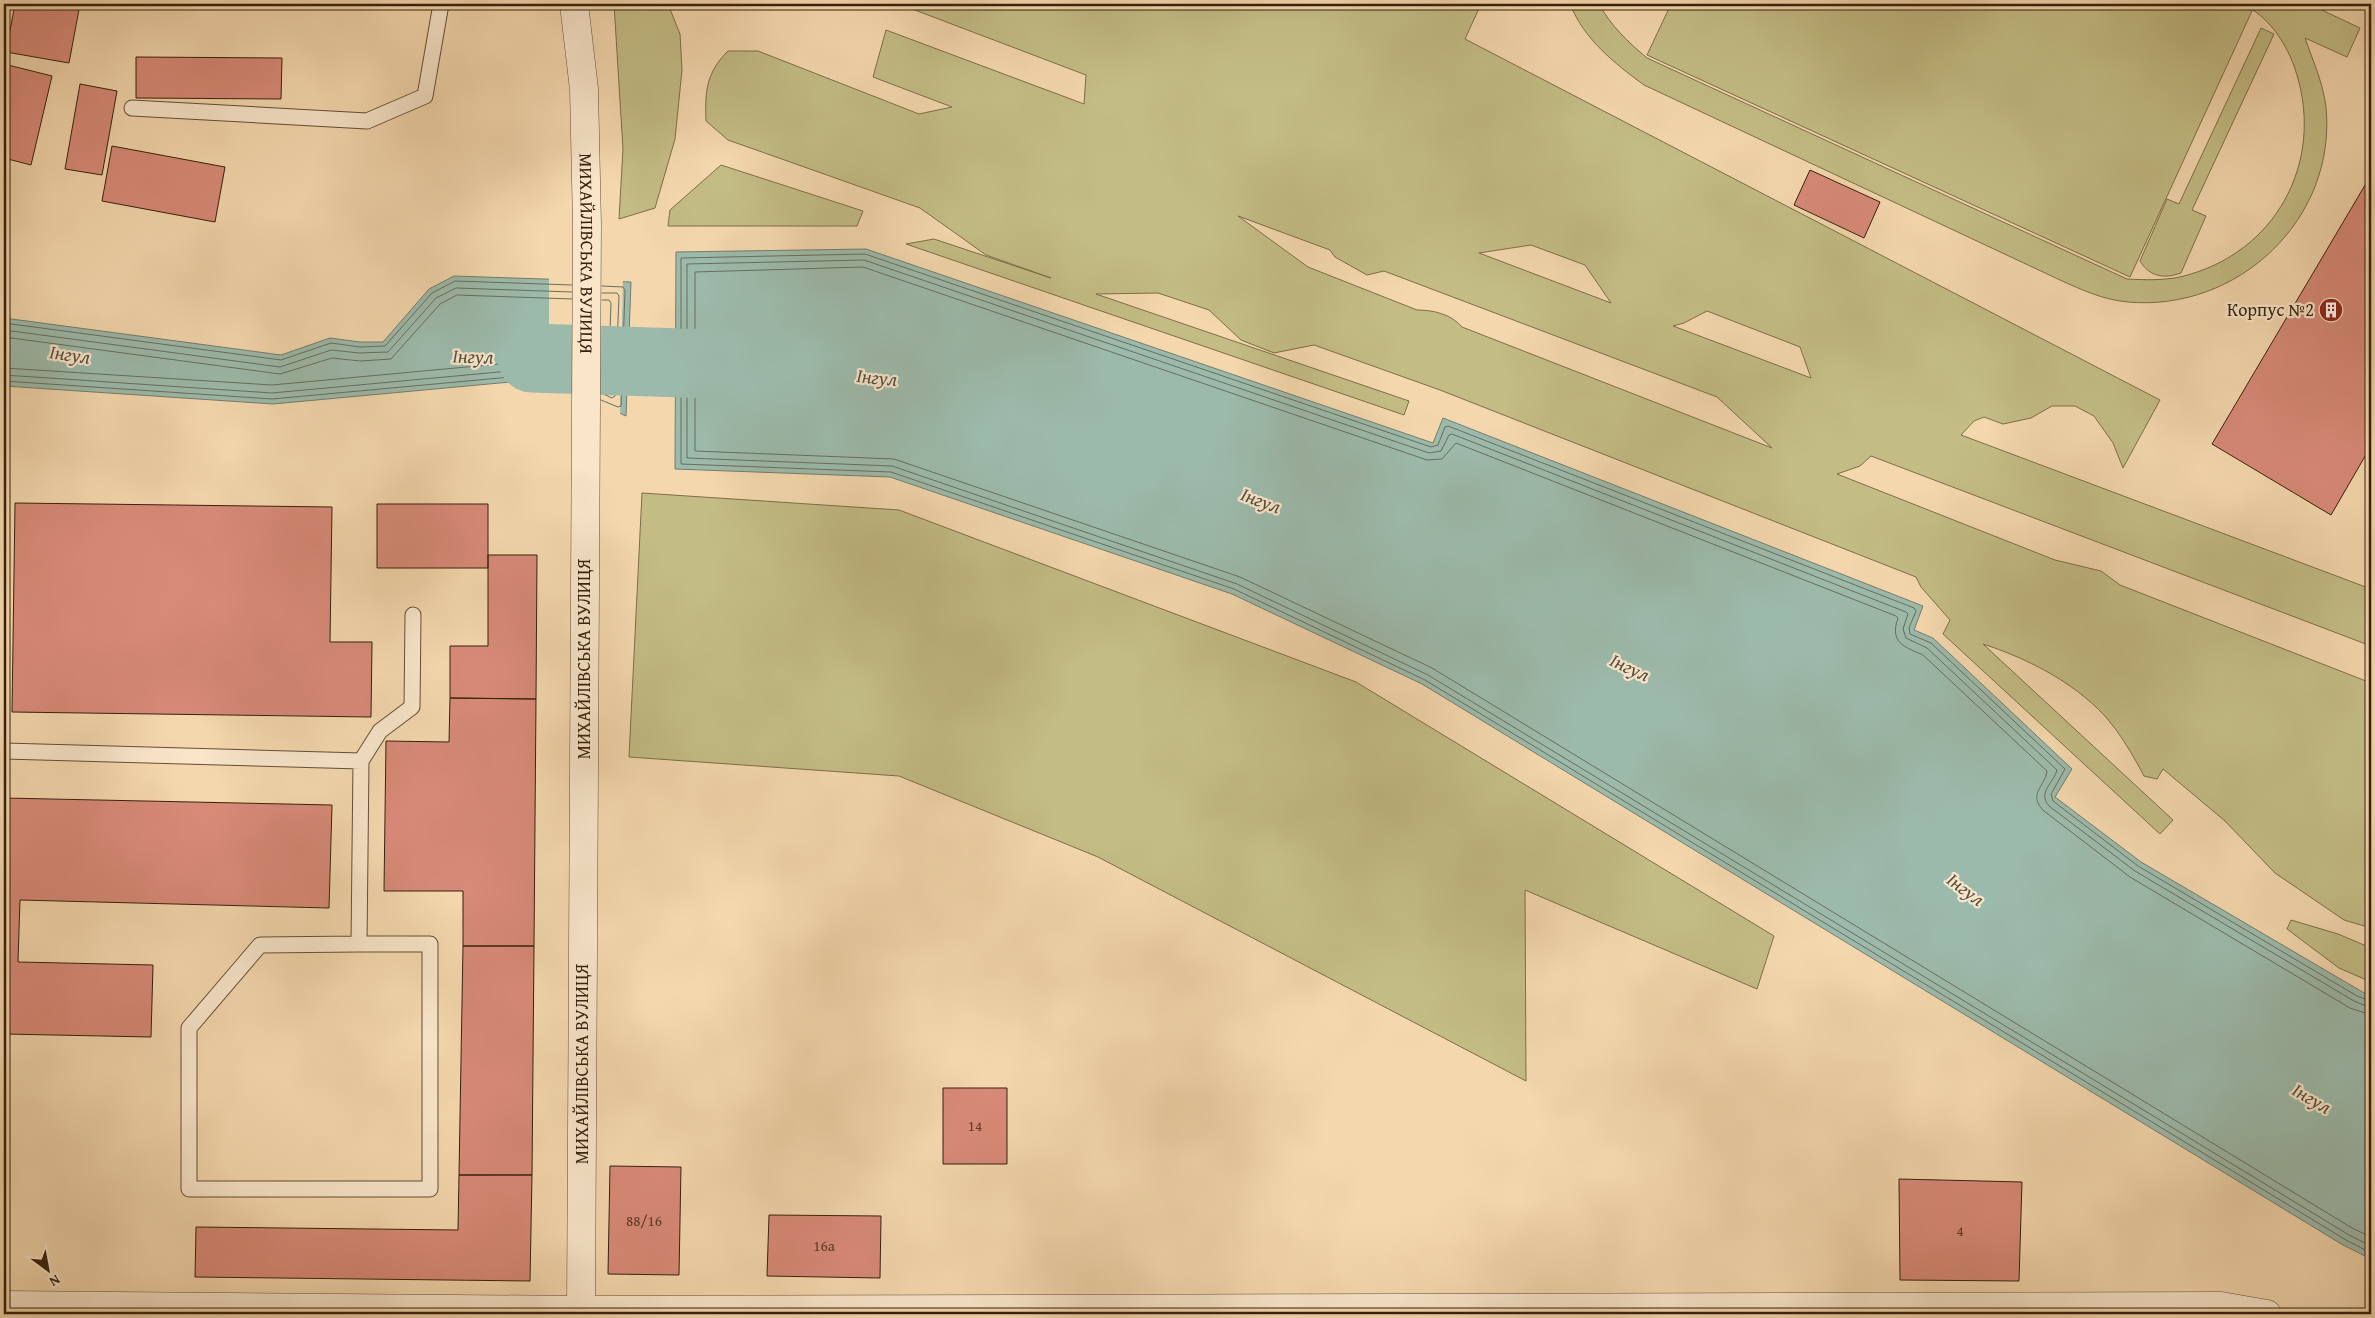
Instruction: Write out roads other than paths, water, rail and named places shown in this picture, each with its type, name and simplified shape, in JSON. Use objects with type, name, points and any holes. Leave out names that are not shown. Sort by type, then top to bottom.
[{"type":"street","name":"МИХАЙЛІВСЬКА ВУЛИЦЯ","points":[[574,4],[584,89],[586,225],[581,1312]]},
{"type":"street","points":[[4,1304],[581,1312],[1419,1311],[2221,1306],[2267,1314]]},
{"type":"lane","points":[[132,108],[367,121],[425,96],[441,4]]},
{"type":"lane","points":[[359,944],[361,761],[380,731],[412,707],[412,615]]},
{"type":"lane","points":[[4,751],[361,761]]},
{"type":"lane","points":[[359,944],[430,944],[430,1189],[189,1189],[189,1028],[260,945],[359,944]]},
{"type":"water","points":[[866,249],[1433,443],[1443,418],[1923,606],[1914,630],[1933,638],[2072,769],[2055,797],[2141,862],[2371,997],[2371,1259],[2343,1245],[1422,684],[1232,594],[890,477],[675,469],[676,252]]},
{"type":"water","points":[[454,276],[631,282],[626,416],[543,379],[273,404],[4,386],[4,318],[281,355],[330,338],[360,342],[383,342],[429,289]]},
{"type":"waterway","name":"Інгул","points":[[532,358],[769,366]]},
{"type":"place","name":"Корпус №2","points":[[2331,310]]}]
